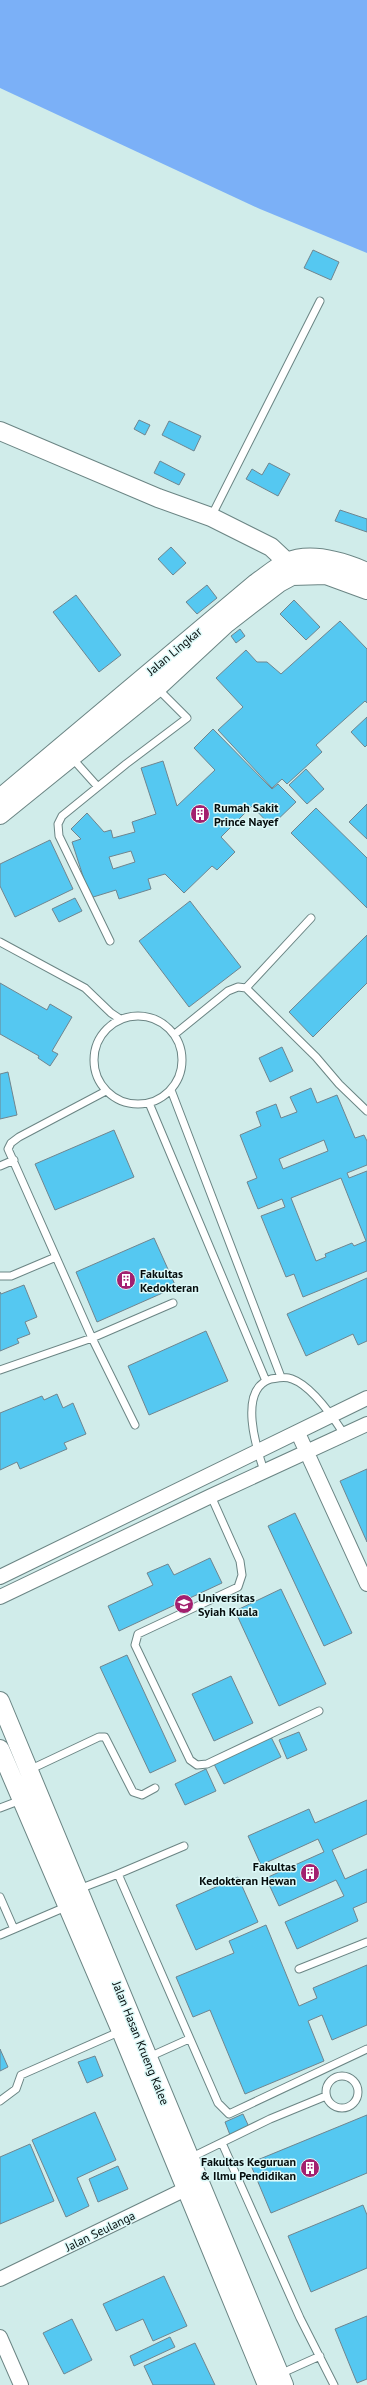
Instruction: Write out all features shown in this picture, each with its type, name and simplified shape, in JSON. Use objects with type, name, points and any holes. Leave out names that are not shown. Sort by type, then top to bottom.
[{"type":"street","points":[[0,431],[158,498],[211,517],[271,547],[290,569],[326,575],[367,590]]},
{"type":"street","name":"Jalan Lingkar","points":[[0,798],[151,682],[256,583],[290,569],[298,558],[326,559],[347,563],[367,572]]},
{"type":"street","points":[[0,815],[70,756],[151,682]]},
{"type":"street","points":[[0,1577],[258,1453],[367,1398]]},
{"type":"street","points":[[0,1597],[264,1471],[307,1453],[367,1424]]},
{"type":"street","points":[[298,1433],[367,1584]]},
{"type":"street","name":"Jalan Hasan Krueng Kalee","points":[[0,1700],[20,1773],[76,1898],[140,2060],[274,2381]]},
{"type":"street","name":"Jalan Hasan Krueng Kalee","points":[[0,1749],[20,1773],[21,1800],[76,1898],[121,2031],[140,2060]]},
{"type":"street","name":"Jalan Seulanga","points":[[0,2279],[193,2186]]},
{"type":"street","points":[[0,2337],[21,2385]]},
{"type":"lane","points":[[211,517],[320,301]]},
{"type":"lane","points":[[110,941],[58,836],[58,824],[62,816],[187,718],[151,682]]},
{"type":"lane","points":[[70,756],[98,787]]},
{"type":"lane","points":[[246,988],[311,918]]},
{"type":"lane","points":[[0,942],[85,988],[111,1013],[120,1019]]},
{"type":"lane","points":[[175,1034],[228,991],[238,987],[246,988],[316,1057],[339,1084],[367,1110]]},
{"type":"lane","points":[[135,1015],[150,1017],[164,1023],[175,1034],[181,1048],[183,1063],[179,1078],[171,1090],[150,1103],[134,1104],[119,1100],[106,1091],[98,1080],[94,1066],[94,1052],[99,1038],[108,1027],[120,1019],[135,1015]]},
{"type":"lane","points":[[171,1090],[281,1377]]},
{"type":"lane","points":[[106,1091],[19,1137],[11,1143],[8,1149],[92,1338],[135,1425]]},
{"type":"lane","points":[[150,1103],[266,1381]]},
{"type":"lane","points":[[0,1166],[14,1160]]},
{"type":"lane","points":[[0,1276],[11,1276],[56,1257]]},
{"type":"lane","points":[[0,1370],[92,1338],[173,1303]]},
{"type":"lane","points":[[264,1471],[258,1453],[252,1414],[258,1390],[266,1381],[281,1377],[293,1379],[308,1390],[331,1415],[344,1434]]},
{"type":"lane","points":[[211,1496],[240,1561],[242,1575],[238,1587],[138,1634],[135,1645],[190,1760],[197,1765],[207,1764],[319,1711]]},
{"type":"lane","points":[[20,1773],[99,1737],[105,1738],[133,1792],[142,1795],[155,1788]]},
{"type":"lane","points":[[0,1808],[21,1800]]},
{"type":"lane","points":[[0,1935],[76,1898],[118,1874],[184,1846]]},
{"type":"lane","points":[[118,1874],[218,2103],[229,2114],[367,2049]]},
{"type":"lane","points":[[0,1897],[14,1929]]},
{"type":"lane","points":[[299,1969],[367,1942]]},
{"type":"lane","points":[[0,2101],[16,2089],[22,2074],[121,2031]]},
{"type":"lane","points":[[140,2060],[189,2039]]},
{"type":"lane","points":[[341,2076],[350,2078],[357,2084],[359,2093],[356,2102],[348,2108],[339,2109],[331,2104],[326,2096],[327,2087],[332,2079],[341,2076]]},
{"type":"lane","points":[[182,2162],[270,2119],[326,2096]]},
{"type":"lane","points":[[222,2143],[334,2385]]},
{"type":"lane","points":[[274,2381],[320,2356]]},
{"type":"water","points":[[0,0],[367,0],[367,253],[260,209],[0,88]]},
{"type":"building","points":[[313,250],[339,262],[331,280],[304,268]]},
{"type":"building","points":[[139,420],[150,425],[145,435],[134,429]]},
{"type":"building","points":[[169,421],[201,436],[194,451],[162,435]]},
{"type":"building","points":[[160,461],[185,474],[179,485],[154,473]]},
{"type":"building","points":[[269,463],[290,474],[278,496],[246,479],[252,469],[262,475]]},
{"type":"building","points":[[340,510],[367,519],[367,532],[335,521]]},
{"type":"building","points":[[171,547],[186,563],[173,575],[158,559]]},
{"type":"building","points":[[207,585],[217,598],[197,614],[186,602]]},
{"type":"building","points":[[76,595],[121,655],[99,672],[53,612]]},
{"type":"building","points":[[294,600],[320,627],[306,640],[280,614]]},
{"type":"building","points":[[340,621],[367,649],[367,703],[365,701],[316,745],[322,752],[287,784],[282,779],[272,788],[218,730],[243,707],[216,678],[246,650],[257,662],[267,662],[281,674]]},
{"type":"building","points":[[240,629],[245,636],[236,643],[231,636]]},
{"type":"building","points":[[367,717],[367,745],[365,747],[351,732]]},
{"type":"building","name":"Rumah Sakit Prince Nayef","points":[[213,729],[272,789],[278,784],[296,802],[271,826],[252,806],[221,837],[235,852],[217,870],[212,866],[184,893],[165,874],[148,879],[151,889],[119,899],[116,890],[90,898],[72,842],[81,839],[71,829],[87,813],[104,832],[111,830],[113,838],[135,832],[132,822],[156,814],[141,768],[163,761],[177,806],[215,770],[194,748]],"holes":[[[131,851],[135,862],[113,869],[109,857]]]},
{"type":"building","points":[[306,769],[324,789],[307,804],[289,785]]},
{"type":"building","points":[[367,804],[367,839],[349,822]]},
{"type":"building","points":[[316,808],[367,858],[367,908],[291,833]]},
{"type":"building","points":[[50,840],[73,889],[15,917],[0,886],[0,864]]},
{"type":"building","points":[[75,898],[82,911],[59,922],[52,909]]},
{"type":"building","points":[[190,901],[241,967],[189,1007],[139,941]]},
{"type":"building","points":[[367,935],[367,983],[313,1037],[289,1012]]},
{"type":"building","points":[[0,983],[47,1010],[50,1004],[72,1017],[52,1051],[58,1054],[50,1066],[38,1058],[39,1056],[0,1034]]},
{"type":"building","points":[[282,1047],[293,1071],[270,1082],[259,1058]]},
{"type":"building","points":[[8,1072],[17,1115],[0,1119],[0,1074]]},
{"type":"building","points":[[311,1088],[317,1103],[337,1095],[355,1138],[364,1135],[367,1141],[367,1165],[347,1173],[349,1178],[367,1171],[367,1271],[303,1297],[294,1274],[286,1277],[261,1216],[285,1207],[282,1199],[258,1209],[247,1182],[257,1178],[240,1135],[261,1126],[256,1112],[276,1104],[281,1118],[297,1112],[290,1097]],"holes":[[[324,1140],[328,1151],[283,1169],[279,1159]],[[341,1178],[366,1241],[354,1246],[352,1243],[325,1254],[326,1257],[316,1261],[291,1198]]]},
{"type":"building","points":[[114,1130],[134,1177],[55,1210],[35,1164]]},
{"type":"building","name":"Fakultas Kedokteran","points":[[154,1238],[176,1287],[97,1322],[76,1272]]},
{"type":"building","points":[[367,1278],[367,1341],[358,1345],[353,1334],[306,1356],[287,1314]]},
{"type":"building","points":[[24,1285],[37,1317],[25,1322],[30,1334],[17,1339],[19,1343],[0,1351],[0,1292],[1,1294]]},
{"type":"building","points":[[206,1331],[228,1381],[149,1415],[128,1366]]},
{"type":"building","points":[[57,1394],[63,1408],[73,1403],[86,1434],[64,1443],[67,1449],[20,1469],[17,1462],[0,1470],[0,1413],[42,1396],[44,1400]]},
{"type":"building","points":[[367,1469],[367,1542],[340,1481]]},
{"type":"building","points":[[295,1513],[352,1633],[324,1646],[268,1526]]},
{"type":"building","points":[[210,1558],[222,1583],[119,1631],[108,1606],[153,1585],[147,1573],[168,1564],[174,1575]]},
{"type":"building","points":[[281,1589],[326,1684],[279,1706],[235,1611]]},
{"type":"building","points":[[127,1655],[176,1761],[150,1773],[100,1667]]},
{"type":"building","points":[[231,1676],[253,1723],[214,1741],[192,1694]]},
{"type":"building","points":[[299,1732],[307,1750],[287,1759],[279,1740]]},
{"type":"building","points":[[271,1737],[281,1757],[224,1784],[214,1764]]},
{"type":"building","points":[[206,1769],[216,1791],[185,1805],[175,1784]]},
{"type":"building","name":"Fakultas Kedokteran Hewan","points":[[367,1800],[367,1834],[332,1850],[345,1879],[367,1869],[367,1902],[353,1908],[358,1921],[297,1949],[285,1922],[344,1896],[336,1880],[279,1906],[266,1878],[324,1852],[318,1839],[261,1865],[248,1836],[309,1809],[315,1823]]},
{"type":"building","points":[[238,1877],[258,1922],[196,1950],[176,1905]]},
{"type":"building","points":[[266,1925],[299,2006],[317,1998],[313,1988],[367,1965],[367,2025],[332,2040],[322,2015],[308,2021],[324,2061],[245,2094],[210,2010],[193,2017],[176,1977],[234,1953],[229,1941]]},
{"type":"building","points":[[0,2049],[8,2067],[0,2071]]},
{"type":"building","points":[[95,2056],[103,2076],[87,2083],[78,2062]]},
{"type":"building","points":[[95,2112],[116,2160],[77,2178],[89,2206],[66,2217],[32,2140]]},
{"type":"building","points":[[243,2114],[249,2127],[230,2135],[225,2122]]},
{"type":"building","name":"Fakultas Keguruan & Ilmu Pendidikan","points":[[367,2115],[367,2173],[271,2213],[250,2163]]},
{"type":"building","points":[[30,2144],[54,2201],[0,2224],[0,2157]]},
{"type":"building","points":[[118,2166],[128,2189],[98,2202],[89,2179]]},
{"type":"building","points":[[363,2205],[367,2215],[367,2268],[311,2292],[288,2236]]},
{"type":"building","points":[[164,2276],[187,2326],[153,2341],[143,2319],[116,2331],[103,2304]]},
{"type":"building","points":[[367,2316],[367,2379],[357,2383],[335,2329]]},
{"type":"building","points":[[72,2319],[92,2360],[64,2374],[43,2333]]},
{"type":"building","points":[[170,2337],[175,2347],[134,2366],[130,2356]]},
{"type":"building","points":[[195,2343],[215,2385],[153,2385],[144,2366]]},
{"type":"place","name":"Rumah Sakit Prince Nayef","points":[[200,814]]},
{"type":"place","name":"Fakultas Kedokteran","points":[[126,1280]]},
{"type":"place","name":"Universitas Syiah Kuala","points":[[184,1604]]},
{"type":"place","name":"Fakultas Kedokteran Hewan","points":[[310,1873]]},
{"type":"place","name":"Fakultas Keguruan & Ilmu Pendidikan","points":[[310,2168]]}]
